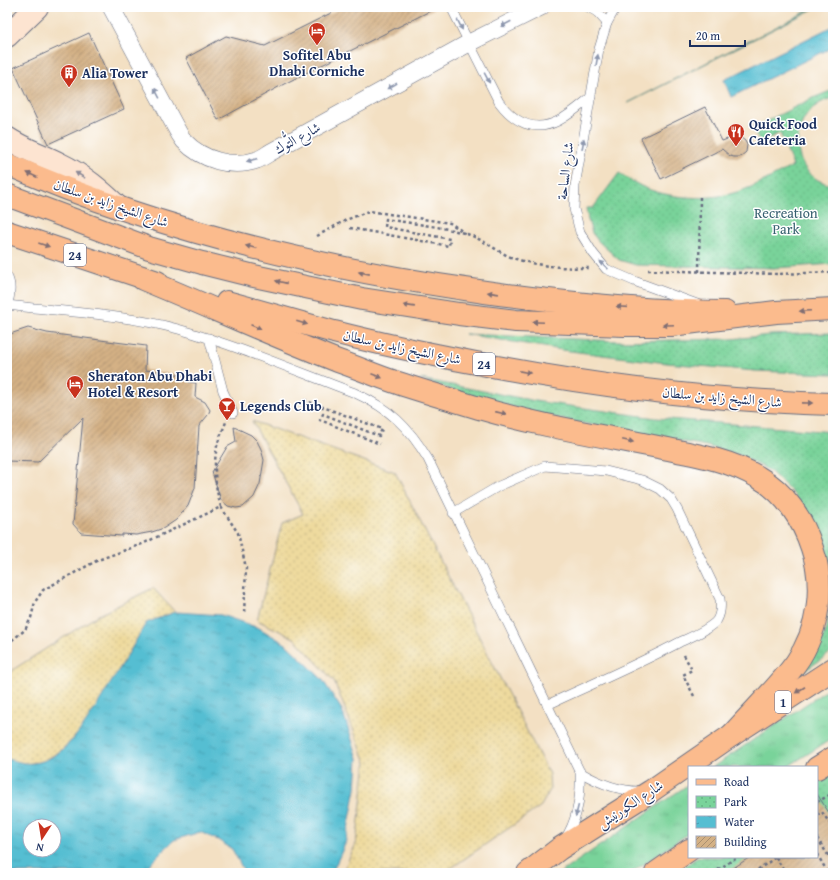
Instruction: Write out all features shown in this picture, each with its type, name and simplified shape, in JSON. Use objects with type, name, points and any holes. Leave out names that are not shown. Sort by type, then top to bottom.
[{"type":"main road","points":[[7,36],[37,7]]},
{"type":"main road","points":[[7,138],[83,176],[120,209]]},
{"type":"main road","name":"شارع الشيخ زايد بن سلطان","points":[[7,164],[120,209],[221,239],[293,258],[439,286],[532,299],[620,307],[717,312],[776,312],[833,309]]},
{"type":"main road","points":[[7,195],[149,248],[254,276],[362,299],[516,321],[624,326],[671,325],[776,312]]},
{"type":"main road","name":"شارع الشيخ زايد بن سلطان","points":[[7,232],[143,279],[335,332],[439,356],[530,374],[622,388],[713,398],[833,404]]},
{"type":"main road","points":[[143,279],[300,346],[390,381],[490,411],[721,460],[759,477],[779,493],[791,507],[808,534],[818,574],[819,599],[814,624],[806,645],[796,663],[732,735]]},
{"type":"main road","name":"شارع الكورنيش","points":[[528,873],[559,849],[651,790],[833,669]]},
{"type":"main road","points":[[818,767],[833,758]]},
{"type":"main road","points":[[656,873],[688,851]]},
{"type":"street","name":"شارع التُّوك","points":[[111,7],[184,141],[196,151],[210,159],[225,163],[241,163],[257,160],[468,43],[541,7]]},
{"type":"lane","points":[[451,7],[499,102],[507,113],[519,121],[532,125],[546,125],[559,121],[591,97]]},
{"type":"lane","points":[[588,7],[597,12],[607,23]]},
{"type":"lane","name":"شارع الساحة","points":[[616,7],[607,23],[599,49],[575,186],[574,209],[580,232],[592,253],[606,269],[717,312]]},
{"type":"lane","points":[[7,276],[10,287],[10,297],[7,306],[107,315],[143,321],[209,338],[355,393],[390,413],[405,426],[418,442],[428,459],[580,772],[580,796],[575,818],[569,833],[559,849]]},
{"type":"lane","points":[[209,338],[223,391],[233,413]]},
{"type":"lane","points":[[453,513],[499,486],[545,466],[606,471],[642,480],[660,489],[671,499],[677,509],[720,599],[721,608],[717,620],[711,625],[644,661],[547,705]]},
{"type":"lane","points":[[580,772],[607,786],[621,790],[651,790]]},
{"type":"path","points":[[699,272],[700,197]]},
{"type":"path","points":[[317,236],[346,220],[369,211],[450,223],[507,255],[527,262],[574,268],[606,269]]},
{"type":"path","points":[[350,228],[449,246],[450,239],[385,227],[386,219],[468,234]]},
{"type":"path","points":[[647,270],[778,274],[833,272]]},
{"type":"path","points":[[304,400],[382,429],[379,436],[323,414],[320,420],[380,444]]},
{"type":"path","points":[[233,413],[227,418],[217,445],[215,470],[216,488],[221,507],[238,533],[246,568],[244,615]]},
{"type":"path","points":[[7,644],[24,630],[31,618],[35,602],[43,590],[98,560],[142,544],[221,507]]},
{"type":"path","points":[[678,643],[692,670],[682,675],[694,696]]},
{"type":"path","points":[[818,801],[833,793]]},
{"type":"path","points":[[818,814],[822,812],[833,828]]},
{"type":"path","points":[[818,840],[833,863]]},
{"type":"path","points":[[818,856],[828,873]]},
{"type":"path","points":[[713,873],[736,858]]},
{"type":"path","points":[[753,873],[775,858]]},
{"type":"path","points":[[777,858],[785,873]]},
{"type":"green space","points":[[815,7],[817,7],[628,103]]},
{"type":"green space","name":"Recreation Park","points":[[833,90],[833,98],[818,105],[807,115],[800,129],[798,143],[800,157],[807,170],[818,180],[833,185],[833,264],[775,268],[636,265],[619,260],[599,242],[592,233],[586,208],[593,208],[619,173],[638,184],[663,194],[689,197],[714,197],[744,190],[759,184],[793,166],[780,133],[760,143],[753,128],[813,98]]},
{"type":"green space","points":[[833,333],[833,374],[755,371],[667,363],[562,350],[465,334],[618,341],[731,339],[771,335]]},
{"type":"green space","points":[[420,379],[541,402],[656,418],[833,432],[833,651],[789,682],[818,649],[827,628],[831,575],[826,553],[814,518],[789,489],[769,470],[739,455],[707,446],[566,420],[473,397]]},
{"type":"green space","points":[[833,686],[833,738],[789,766],[714,766]]},
{"type":"green space","points":[[833,770],[833,873],[675,873],[697,858],[818,858],[818,778]]},
{"type":"green space","points":[[688,785],[688,834],[631,873],[560,873]]},
{"type":"sand","points":[[252,421],[395,472],[549,774],[550,790],[541,806],[444,873],[342,873],[356,844],[366,762],[334,681],[294,638],[257,620],[282,523],[303,514]]},
{"type":"sand","points":[[153,588],[175,612],[146,623],[86,724],[60,751],[44,761],[26,764],[7,759],[7,679],[14,669],[97,616]]},
{"type":"water","points":[[833,26],[833,47],[731,97],[724,80]]},
{"type":"water","points":[[175,612],[221,615],[259,628],[286,644],[322,679],[342,710],[358,758],[356,789],[345,844],[332,873],[243,873],[243,869],[232,849],[218,840],[200,832],[174,840],[141,873],[7,873],[7,759],[25,763],[33,763],[43,761],[61,751],[77,734],[91,715],[146,623]]},
{"type":"building","points":[[343,7],[438,7],[284,84],[218,120],[186,58],[226,36],[265,46]]},
{"type":"building","name":"Alia Tower","points":[[89,33],[124,109],[48,144],[13,68]]},
{"type":"building","points":[[705,107],[722,141],[733,137],[740,137],[747,145],[746,152],[740,157],[734,157],[730,156],[722,149],[661,179],[641,138]]},
{"type":"building","points":[[28,328],[47,333],[146,346],[145,370],[190,376],[189,382],[196,383],[195,397],[205,402],[210,410],[199,426],[195,488],[188,506],[176,520],[164,528],[136,535],[122,534],[122,536],[81,533],[73,524],[83,418],[38,462],[7,461],[7,335]]},
{"type":"building","points":[[234,427],[251,435],[257,441],[264,460],[260,484],[254,497],[243,507],[236,508],[228,506],[221,500],[212,472],[227,447],[236,442]]},
{"type":"building","points":[[818,796],[833,819],[833,873],[726,873],[748,858],[818,858]]},
{"type":"place","name":"Sofitel Abu Dhabi Corniche","points":[[317,46]]},
{"type":"place","name":"Alia Tower","points":[[69,88]]},
{"type":"place","name":"Quick Food Cafeteria","points":[[736,147]]},
{"type":"place","name":"Sheraton Abu Dhabi Hotel & Resort","points":[[75,399]]},
{"type":"place","name":"Legends Club","points":[[227,421]]}]
